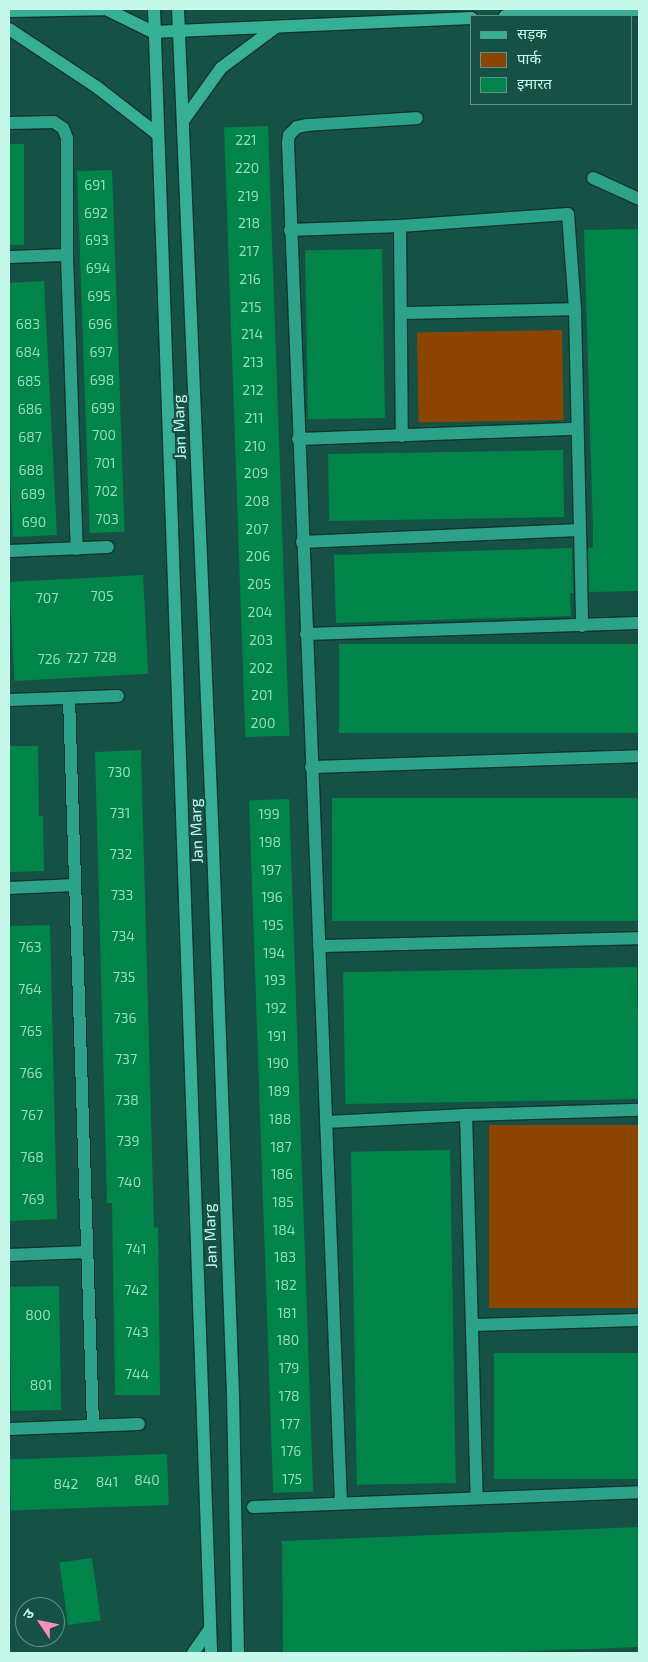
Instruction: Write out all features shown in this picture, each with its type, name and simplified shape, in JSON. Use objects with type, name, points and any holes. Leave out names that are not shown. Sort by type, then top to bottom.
[{"type":"main road","points":[[154,9],[211,1653]]},
{"type":"main road","name":"Jan Marg","points":[[178,9],[231,1354],[238,1653]]},
{"type":"main road","points":[[9,11],[112,10],[154,32],[470,18]]},
{"type":"main road","points":[[527,15],[639,10]]},
{"type":"main road","points":[[183,121],[221,68],[276,27]]},
{"type":"main road","points":[[9,29],[98,88],[157,134]]},
{"type":"main road","points":[[193,1653],[210,1629]]},
{"type":"street","points":[[341,1503],[302,542],[288,142],[289,135],[297,127],[307,124],[417,118]]},
{"type":"street","points":[[9,123],[48,121],[63,128],[67,138],[67,255],[77,549]]},
{"type":"street","points":[[592,178],[639,199]]},
{"type":"street","points":[[290,230],[400,226],[568,214],[575,309],[582,626]]},
{"type":"street","points":[[400,226],[402,436]]},
{"type":"street","points":[[9,257],[67,255]]},
{"type":"street","points":[[401,313],[575,309]]},
{"type":"street","points":[[298,439],[577,430]]},
{"type":"street","points":[[302,542],[579,530]]},
{"type":"street","points":[[9,551],[108,547]]},
{"type":"street","points":[[306,634],[639,623]]},
{"type":"street","points":[[9,700],[118,696]]},
{"type":"street","points":[[69,698],[93,1426]]},
{"type":"street","points":[[312,768],[639,756]]},
{"type":"street","points":[[9,888],[75,885]]},
{"type":"street","points":[[319,946],[639,938]]},
{"type":"street","points":[[326,1122],[466,1115],[639,1110]]},
{"type":"street","points":[[466,1115],[477,1498]]},
{"type":"street","points":[[9,1255],[87,1252]]},
{"type":"street","points":[[472,1325],[639,1320]]},
{"type":"street","points":[[9,1429],[139,1424]]},
{"type":"street","points":[[253,1506],[639,1492]]},
{"type":"green space","points":[[562,330],[564,420],[419,423],[417,333]]},
{"type":"green space","points":[[489,1125],[639,1125],[639,1308],[489,1308]]},
{"type":"building","points":[[268,126],[289,736],[245,737],[224,128]]},
{"type":"building","points":[[9,144],[24,144],[24,245],[9,245]]},
{"type":"building","points":[[112,170],[125,532],[90,533],[77,171]]},
{"type":"building","points":[[639,229],[639,591],[589,592],[588,548],[593,547],[593,530],[584,230]]},
{"type":"building","points":[[382,249],[385,418],[308,419],[305,250]]},
{"type":"building","points":[[44,281],[57,535],[13,537],[9,462],[9,283]]},
{"type":"building","points":[[563,450],[564,517],[329,521],[328,454]]},
{"type":"building","points":[[572,548],[573,593],[570,593],[571,616],[336,623],[334,555]]},
{"type":"building","points":[[143,575],[148,674],[14,681],[9,582]]},
{"type":"building","points":[[339,644],[639,644],[639,733],[339,733]]},
{"type":"building","points":[[9,746],[38,746],[39,816],[43,816],[44,871],[9,872]]},
{"type":"building","points":[[141,750],[154,1228],[158,1227],[160,1395],[115,1395],[112,1203],[107,1203],[95,752]]},
{"type":"building","points":[[332,798],[639,798],[639,921],[332,921]]},
{"type":"building","points":[[289,799],[313,1492],[273,1493],[249,800]]},
{"type":"building","points":[[50,925],[57,1219],[9,1221],[9,926]]},
{"type":"building","points":[[637,967],[639,1099],[345,1104],[343,972]]},
{"type":"building","points":[[450,1150],[456,1483],[357,1485],[351,1152]]},
{"type":"building","points":[[59,1286],[61,1410],[11,1411],[9,1287]]},
{"type":"building","points":[[494,1353],[639,1353],[639,1479],[494,1479]]},
{"type":"building","points":[[167,1454],[169,1505],[11,1510],[9,1460]]},
{"type":"building","points":[[639,1527],[639,1647],[478,1653],[283,1653],[282,1541]]},
{"type":"building","points":[[92,1558],[101,1620],[68,1625],[59,1563]]}]
